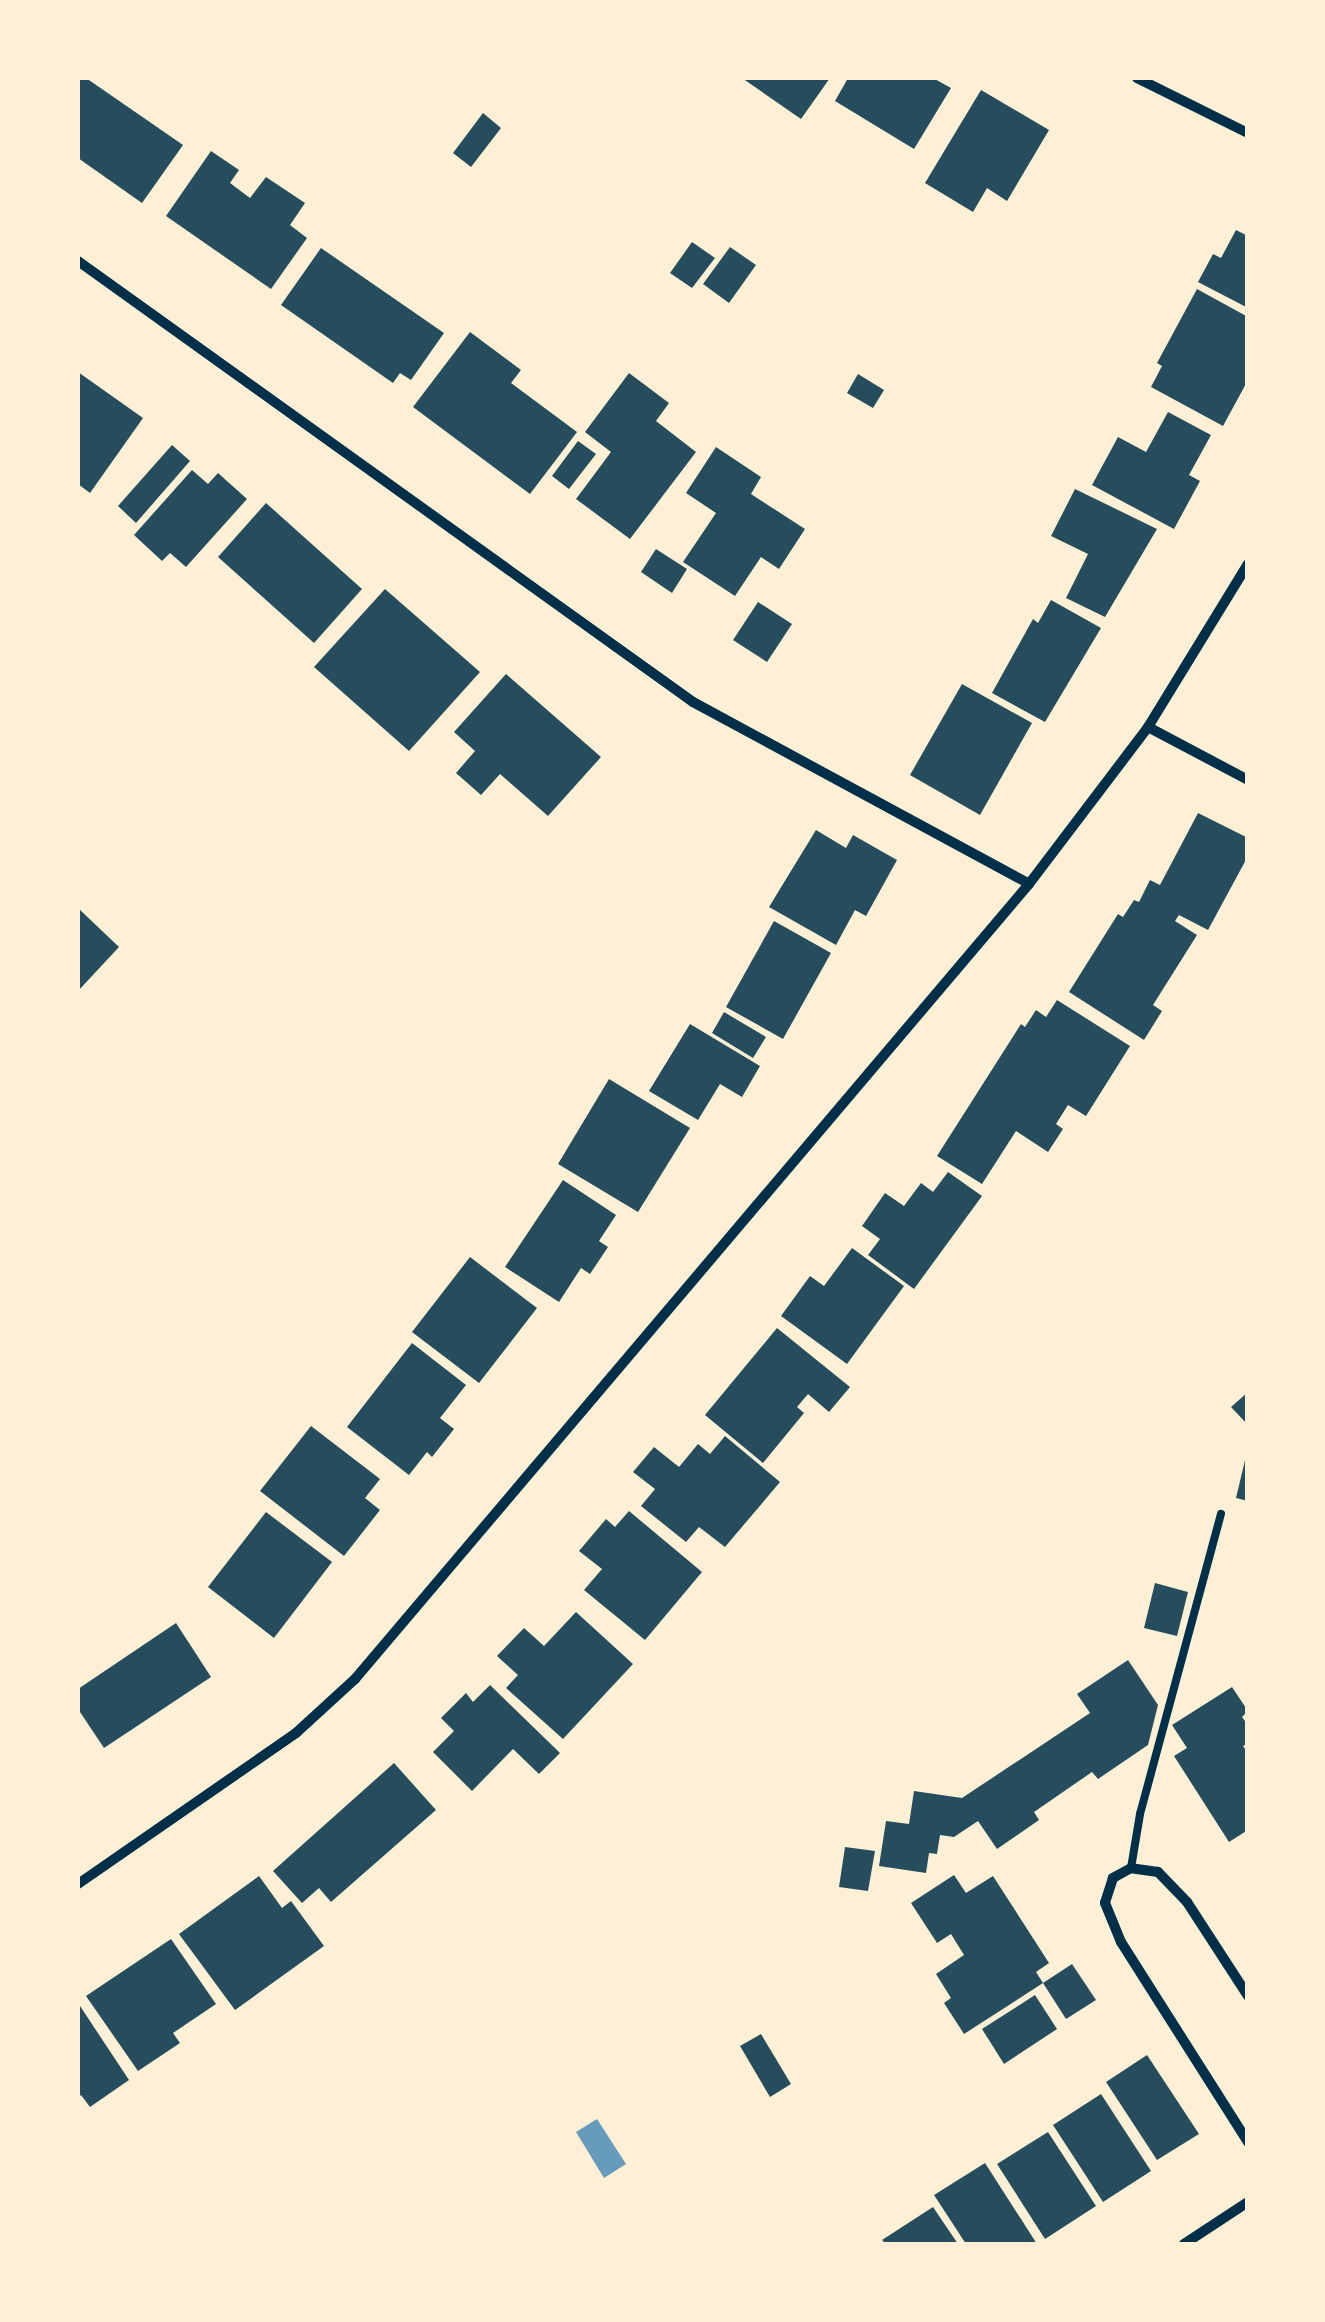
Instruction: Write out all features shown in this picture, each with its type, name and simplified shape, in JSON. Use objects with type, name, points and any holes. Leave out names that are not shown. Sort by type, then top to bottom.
[{"type":"street","points":[[1137,78],[1248,133]]},
{"type":"street","points":[[78,261],[652,675],[694,702],[1028,884]]},
{"type":"street","points":[[78,1884],[296,1734],[355,1679],[1028,884],[1148,727],[1248,564]]},
{"type":"street","points":[[1148,727],[1248,780]]},
{"type":"street","points":[[1248,1996],[1175,1888],[1158,1872],[1131,1868],[1113,1878],[1106,1889],[1106,1903],[1122,1942],[1248,2142]]},
{"type":"street","points":[[1184,2244],[1248,2202]]},
{"type":"lane","points":[[1131,1868],[1140,1814],[1220,1514]]},
{"type":"water","points":[[597,2119],[626,2164],[604,2178],[576,2132]]},
{"type":"building","points":[[78,78],[86,78],[183,145],[142,203],[78,158]]},
{"type":"building","points":[[742,78],[830,78],[801,119]]},
{"type":"building","points":[[848,78],[933,78],[951,88],[914,149],[835,101]]},
{"type":"building","points":[[981,90],[1049,130],[1007,201],[987,188],[973,212],[925,183]]},
{"type":"building","points":[[483,113],[501,128],[471,167],[453,153]]},
{"type":"building","points":[[211,151],[239,170],[230,183],[250,198],[266,177],[305,203],[290,225],[307,238],[271,289],[166,216]]},
{"type":"building","points":[[1236,230],[1248,236],[1248,308],[1198,282],[1213,254],[1221,258]]},
{"type":"building","points":[[692,242],[715,258],[692,288],[670,273]]},
{"type":"building","points":[[730,247],[756,265],[729,303],[703,284]]},
{"type":"building","points":[[321,248],[444,333],[411,380],[400,373],[393,383],[281,305]]},
{"type":"building","points":[[1197,289],[1248,317],[1248,380],[1223,426],[1151,387],[1162,366],[1157,363]]},
{"type":"building","points":[[470,332],[521,370],[511,383],[577,432],[530,494],[413,407]]},
{"type":"building","points":[[78,372],[143,418],[90,493],[78,484]]},
{"type":"building","points":[[629,373],[669,403],[656,421],[696,452],[630,539],[576,499],[611,452],[585,432]]},
{"type":"building","points":[[858,374],[884,390],[873,408],[847,393]]},
{"type":"building","points":[[1168,412],[1211,435],[1189,475],[1200,481],[1174,529],[1092,485],[1118,437],[1146,452]]},
{"type":"building","points":[[578,441],[596,454],[569,489],[552,476]]},
{"type":"building","points":[[172,445],[190,461],[136,523],[118,506]]},
{"type":"building","points":[[716,447],[761,477],[751,494],[805,529],[779,569],[761,557],[735,596],[683,562],[716,513],[686,493]]},
{"type":"building","points":[[192,470],[208,484],[218,473],[247,499],[186,567],[170,553],[162,561],[134,535]]},
{"type":"building","points":[[1075,489],[1157,529],[1105,617],[1066,598],[1088,554],[1051,536]]},
{"type":"building","points":[[266,503],[362,589],[314,643],[218,557]]},
{"type":"building","points":[[656,549],[687,569],[672,593],[641,572]]},
{"type":"building","points":[[385,589],[480,672],[409,751],[314,667]]},
{"type":"building","points":[[1051,600],[1101,628],[1045,722],[992,693],[1033,619],[1038,623]]},
{"type":"building","points":[[758,602],[792,624],[767,662],[733,640]]},
{"type":"building","points":[[506,674],[601,757],[548,816],[500,774],[481,795],[456,773],[475,751],[454,732]]},
{"type":"building","points":[[962,684],[1032,723],[980,815],[910,775]]},
{"type":"building","points":[[1198,813],[1248,838],[1248,856],[1208,930],[1179,915],[1175,921],[1197,935],[1153,1005],[1162,1011],[1144,1040],[1069,992],[1118,914],[1123,917],[1134,900],[1139,902],[1150,880],[1160,885]]},
{"type":"building","points":[[816,830],[846,848],[853,835],[897,860],[866,916],[855,910],[836,945],[769,907]]},
{"type":"building","points":[[78,908],[119,947],[78,991]]},
{"type":"building","points":[[774,921],[831,953],[783,1039],[726,1007]]},
{"type":"building","points":[[1057,1000],[1130,1046],[1086,1116],[1068,1105],[1056,1124],[1063,1129],[1048,1152],[1016,1131],[982,1184],[937,1156],[1021,1024],[1025,1027],[1036,1010],[1046,1017]]},
{"type":"building","points":[[724,1012],[766,1037],[753,1058],[712,1033]]},
{"type":"building","points":[[690,1024],[760,1066],[742,1097],[720,1084],[698,1120],[649,1091]]},
{"type":"building","points":[[609,1079],[690,1128],[638,1212],[558,1164]]},
{"type":"building","points":[[948,1172],[982,1196],[914,1289],[868,1255],[880,1239],[862,1226],[885,1193],[904,1206],[921,1183],[933,1192]]},
{"type":"building","points":[[563,1180],[616,1215],[599,1241],[608,1247],[590,1274],[581,1268],[559,1302],[505,1267]]},
{"type":"building","points":[[852,1248],[904,1286],[847,1364],[781,1316],[810,1276],[824,1286]]},
{"type":"building","points":[[470,1257],[537,1308],[479,1383],[412,1332]]},
{"type":"building","points":[[777,1328],[850,1387],[829,1412],[808,1394],[797,1407],[804,1413],[763,1463],[705,1415]]},
{"type":"building","points":[[412,1343],[466,1385],[440,1418],[454,1429],[432,1457],[427,1452],[409,1475],[347,1427]]},
{"type":"building","points":[[1248,1392],[1248,1425],[1231,1407]]},
{"type":"building","points":[[311,1426],[380,1479],[365,1498],[380,1510],[344,1556],[260,1491]]},
{"type":"building","points":[[725,1436],[780,1482],[725,1547],[699,1527],[686,1542],[641,1506],[655,1489],[633,1472],[654,1447],[679,1467],[698,1444],[710,1454]]},
{"type":"building","points":[[1248,1456],[1248,1501],[1236,1498]]},
{"type":"building","points":[[629,1511],[702,1572],[645,1640],[584,1590],[602,1569],[579,1551],[606,1519],[615,1527]]},
{"type":"building","points":[[266,1512],[332,1562],[274,1638],[208,1587]]},
{"type":"building","points":[[1155,1583],[1188,1592],[1177,1636],[1144,1628]]},
{"type":"building","points":[[576,1612],[633,1664],[563,1739],[506,1688],[518,1675],[497,1656],[524,1628],[544,1646]]},
{"type":"building","points":[[176,1623],[211,1677],[104,1748],[78,1709],[78,1689]]},
{"type":"building","points":[[1128,1660],[1158,1705],[1148,1745],[1098,1779],[1092,1772],[1034,1812],[1039,1820],[997,1849],[978,1821],[954,1837],[940,1835],[937,1854],[929,1853],[926,1873],[879,1866],[886,1821],[909,1824],[914,1791],[962,1798],[1090,1713],[1077,1694]]},
{"type":"building","points":[[490,1685],[560,1753],[539,1774],[513,1749],[472,1791],[433,1752],[454,1731],[441,1718],[466,1693],[473,1702]]},
{"type":"building","points":[[1232,1687],[1248,1711],[1242,1717],[1248,1725],[1248,1743],[1243,1746],[1248,1753],[1248,1830],[1229,1842],[1174,1756],[1187,1748],[1172,1725]]},
{"type":"building","points":[[394,1763],[436,1810],[331,1902],[319,1888],[302,1903],[273,1871]]},
{"type":"building","points":[[845,1847],[875,1851],[868,1891],[839,1887]]},
{"type":"building","points":[[954,1875],[966,1893],[993,1876],[1049,1963],[1036,1972],[1043,1983],[964,2034],[944,2003],[951,1998],[936,1974],[964,1955],[951,1934],[937,1943],[911,1903]]},
{"type":"building","points":[[259,1876],[282,1908],[291,1901],[324,1946],[235,2010],[179,1934]]},
{"type":"building","points":[[171,1939],[216,2004],[173,2033],[180,2043],[138,2071],[86,1996]]},
{"type":"building","points":[[1072,1964],[1096,2000],[1066,2019],[1043,1983]]},
{"type":"building","points":[[1035,1995],[1057,2029],[1004,2064],[982,2029]]},
{"type":"building","points":[[78,2003],[129,2080],[90,2107],[81,2095],[78,2098]]},
{"type":"building","points":[[761,2034],[791,2084],[770,2097],[740,2046]]},
{"type":"building","points":[[1147,2055],[1199,2134],[1157,2160],[1106,2082]]},
{"type":"building","points":[[1101,2094],[1151,2171],[1103,2202],[1053,2125]]},
{"type":"building","points":[[1048,2132],[1096,2206],[1045,2239],[997,2164]]},
{"type":"building","points":[[985,2163],[1037,2244],[966,2244],[934,2195]]},
{"type":"building","points":[[933,2207],[958,2244],[886,2244],[882,2240]]}]
